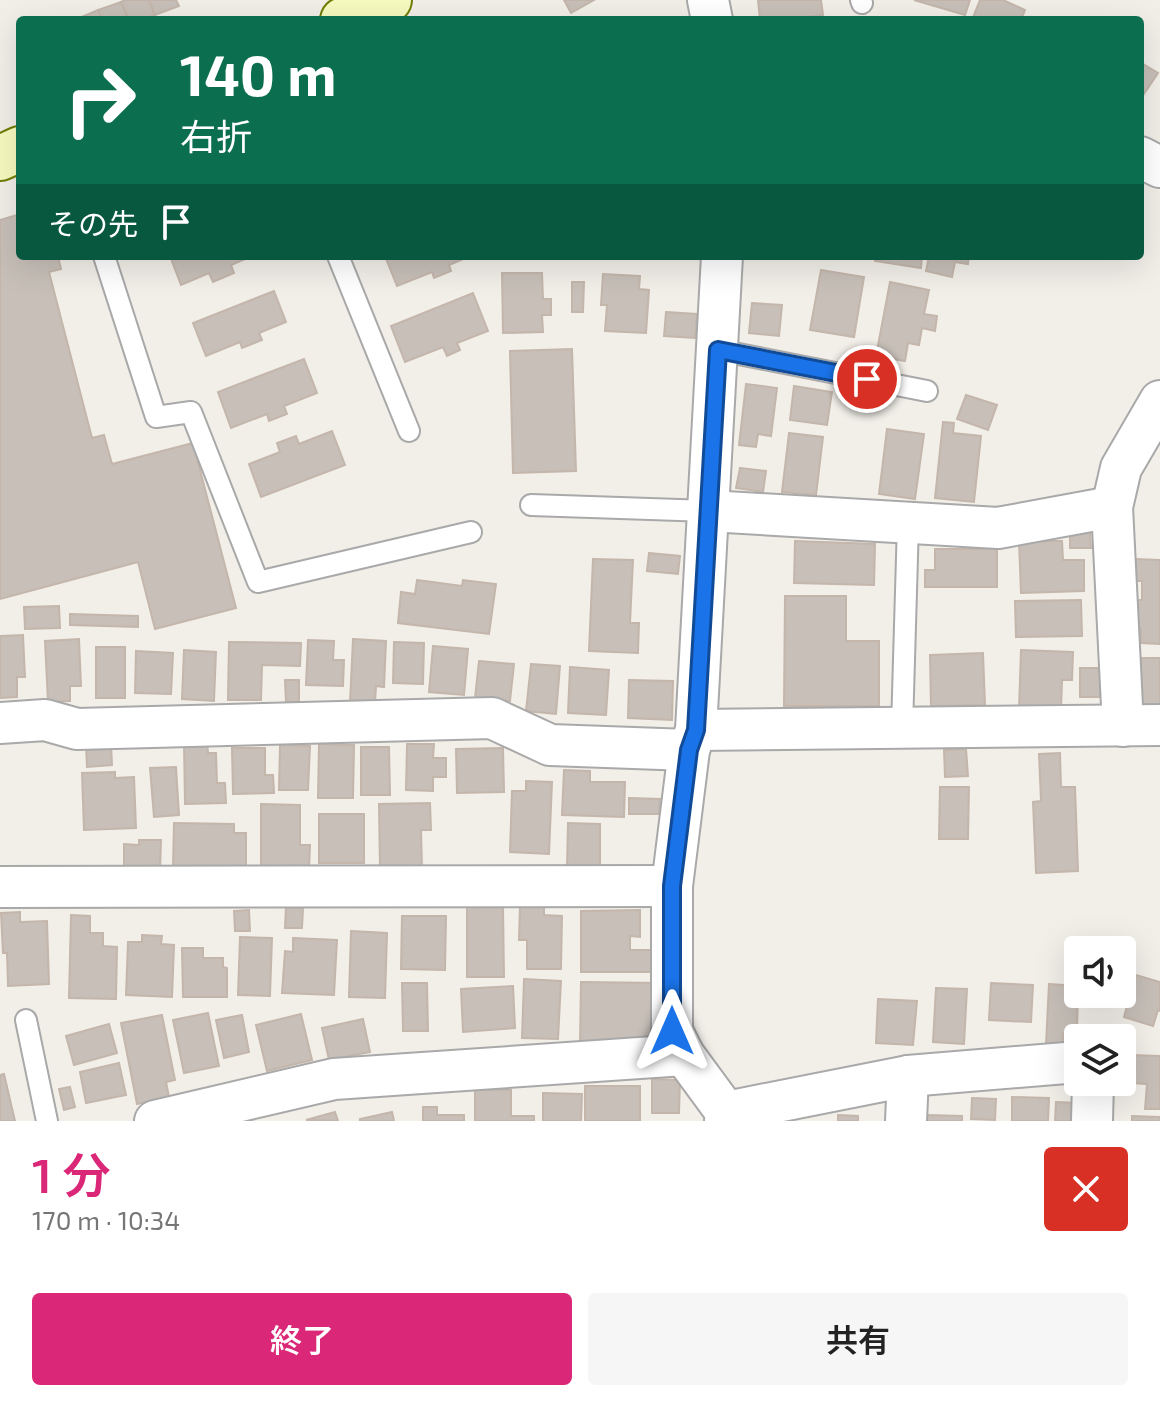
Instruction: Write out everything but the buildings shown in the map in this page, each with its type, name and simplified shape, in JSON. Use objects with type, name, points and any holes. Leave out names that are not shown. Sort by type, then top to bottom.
[{"type":"street","points":[[352,16],[389,0]]},
{"type":"street","points":[[722,260],[709,511],[692,740],[672,886],[672,1031],[725,1117],[908,1076],[1064,1063]]},
{"type":"street","points":[[0,723],[45,720],[77,729],[492,718],[550,745],[902,728],[1141,726],[1112,507],[1121,468],[1160,401]]},
{"type":"street","points":[[709,511],[998,528],[1112,507]]},
{"type":"street","points":[[0,887],[672,886]]},
{"type":"street","points":[[155,1121],[334,1079],[684,1055]]},
{"type":"street","points":[[906,1121],[908,1076]]},
{"type":"street","points":[[1092,1121],[1093,1096]]},
{"type":"lane","points":[[105,260],[156,417],[191,412],[258,582],[471,532]]},
{"type":"lane","points":[[340,260],[409,431]]},
{"type":"lane","points":[[718,350],[927,391]]},
{"type":"lane","points":[[531,505],[709,511]]},
{"type":"lane","points":[[902,728],[908,523]]},
{"type":"lane","points":[[26,1020],[47,1121]]},
{"type":"route","points":[[672,1031],[672,886],[689,750],[696,730],[718,350],[867,379]]}]
